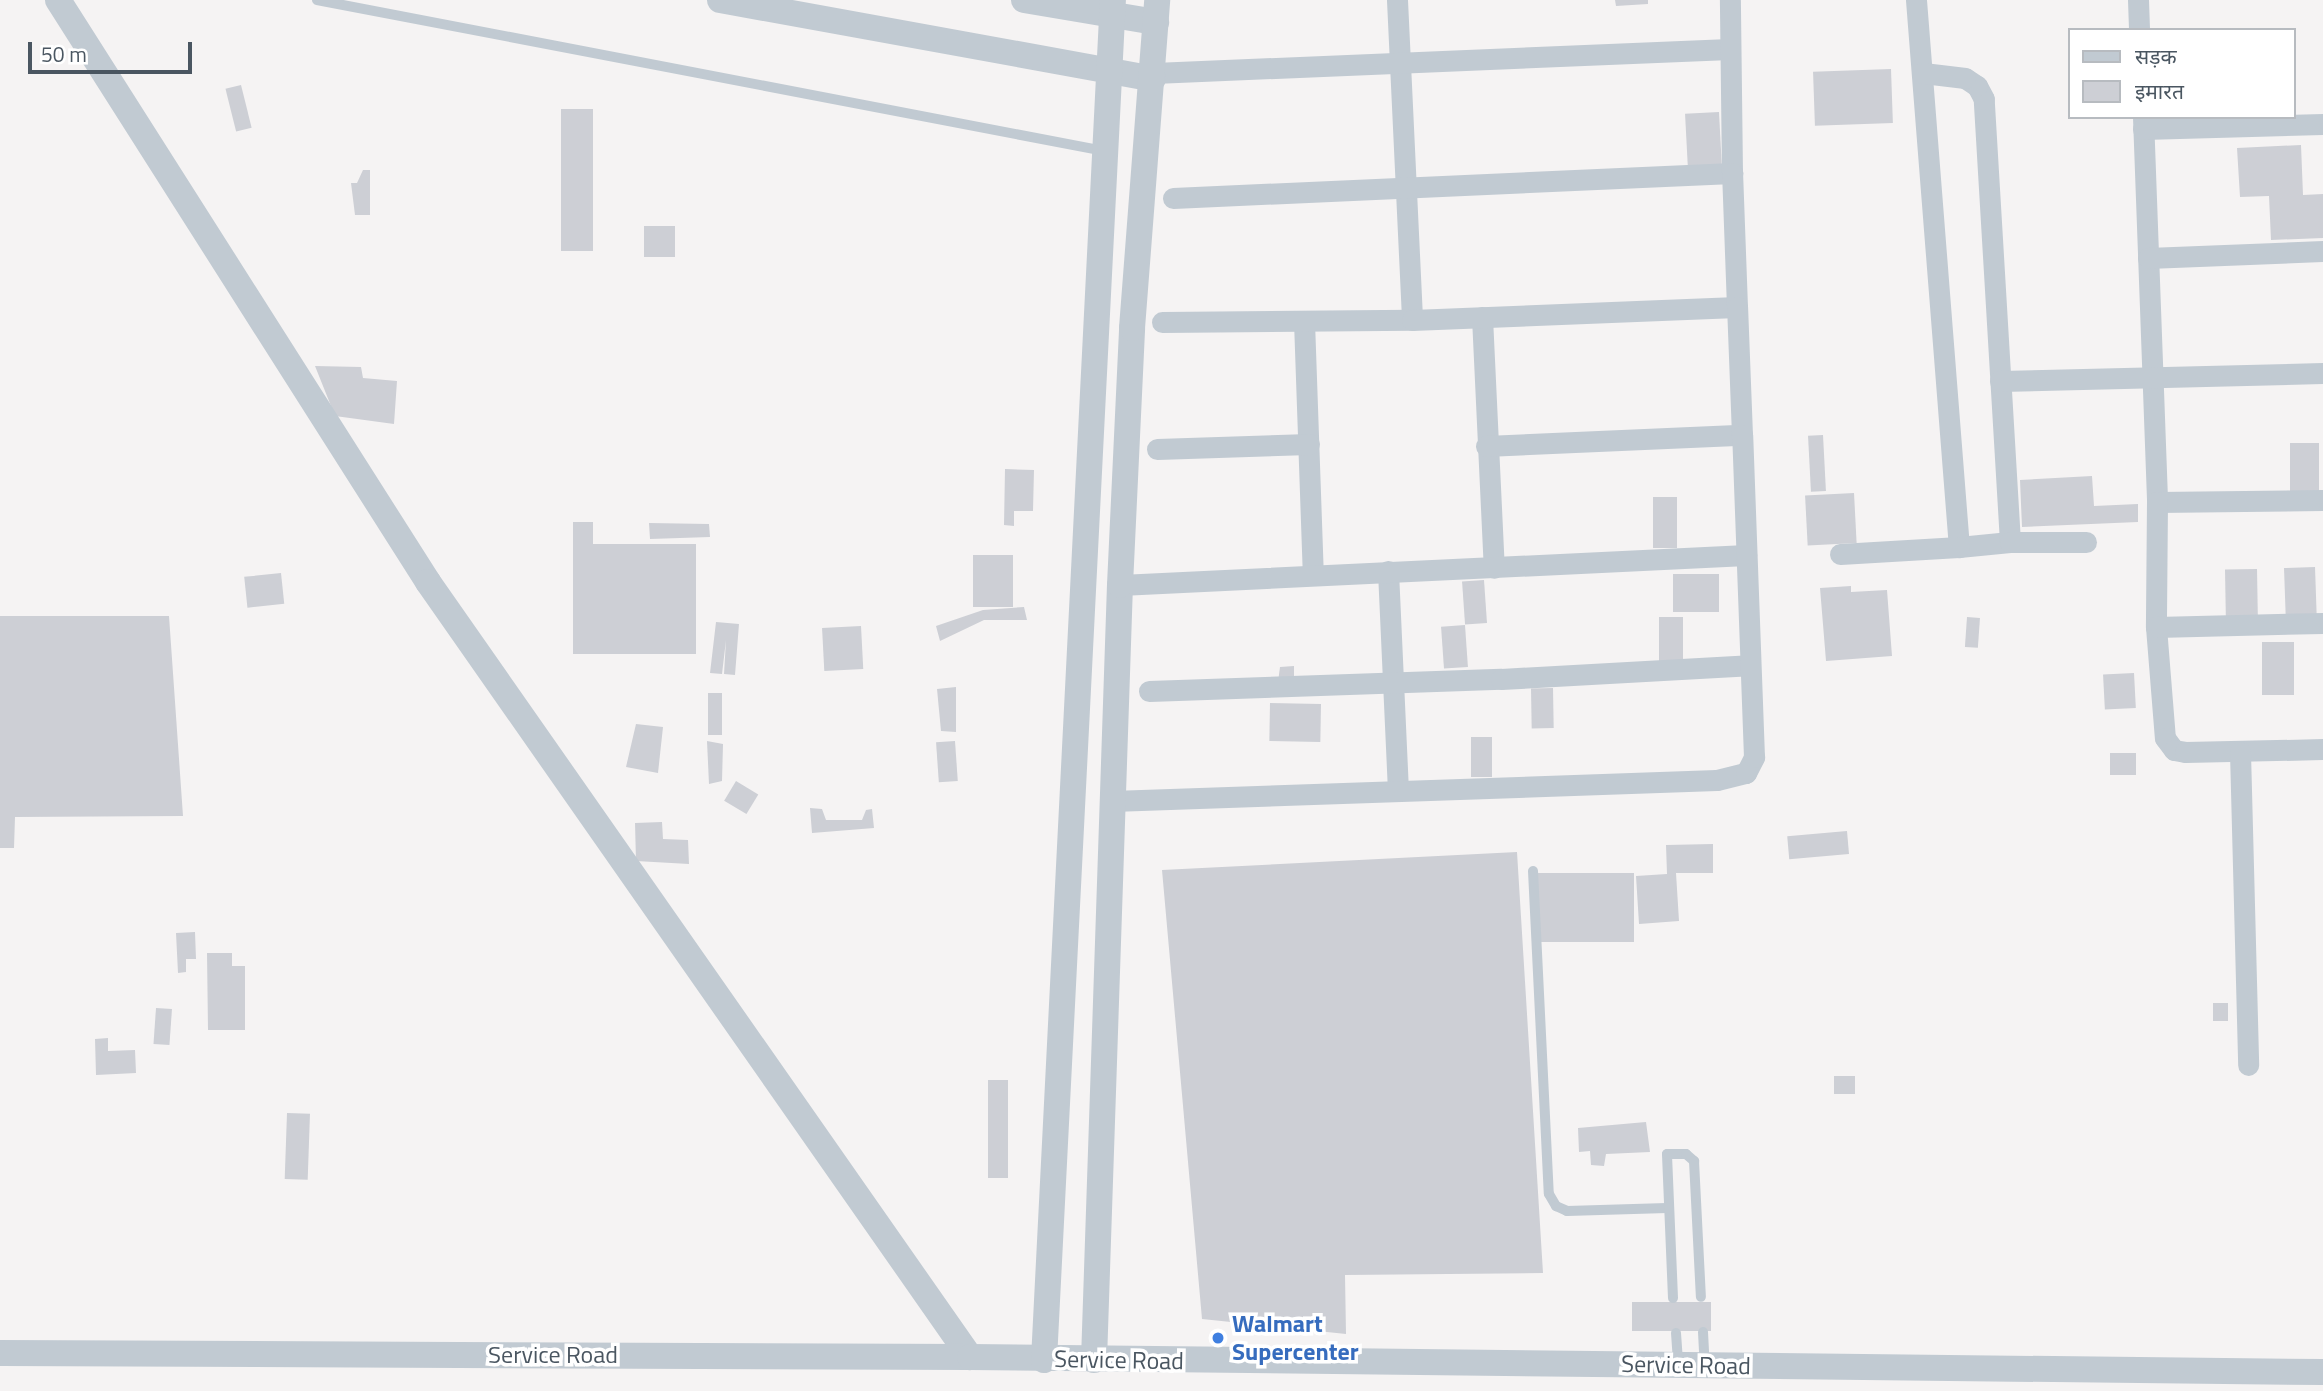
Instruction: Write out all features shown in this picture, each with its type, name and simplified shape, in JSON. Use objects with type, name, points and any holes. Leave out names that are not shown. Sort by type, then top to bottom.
[{"type":"street","points":[[58,0],[428,582],[970,1357]]},
{"type":"street","points":[[720,0],[1110,73],[1154,76],[1730,50]]},
{"type":"street","points":[[1024,0],[1157,11],[1154,76],[1132,328],[1112,801],[1094,1360]]},
{"type":"street","points":[[1397,0],[1412,320]]},
{"type":"street","points":[[1112,801],[1717,780],[1746,773],[1754,757],[1732,173],[1730,0]]},
{"type":"street","points":[[1916,0],[1959,547]]},
{"type":"street","points":[[2138,0],[2139,28]]},
{"type":"street","points":[[1044,1360],[1113,8]]},
{"type":"street","points":[[1923,73],[1965,78],[1977,86],[1984,99],[2010,542]]},
{"type":"street","points":[[2323,124],[2143,123],[2157,502],[2156,627],[2165,738],[2174,750],[2240,752],[2323,749]]},
{"type":"street","points":[[1173,198],[1732,173]]},
{"type":"street","points":[[2148,258],[2323,251]]},
{"type":"street","points":[[1162,322],[1412,320],[1737,307]]},
{"type":"street","points":[[1482,317],[1486,446],[1494,568]]},
{"type":"street","points":[[1304,321],[1313,575]]},
{"type":"street","points":[[2000,381],[2323,373]]},
{"type":"street","points":[[1486,446],[1742,435]]},
{"type":"street","points":[[1157,449],[1309,444]]},
{"type":"street","points":[[2157,502],[2323,500]]},
{"type":"street","points":[[1840,554],[2010,542],[2086,542]]},
{"type":"street","points":[[1120,585],[1746,555]]},
{"type":"street","points":[[1388,571],[1390,682],[1398,791]]},
{"type":"street","points":[[2156,627],[2323,623]]},
{"type":"street","points":[[1149,691],[1749,665]]},
{"type":"street","points":[[2240,752],[2248,1065]]},
{"type":"street","name":"Service Road","points":[[0,1353],[970,1357],[1044,1360],[2323,1372]]},
{"type":"lane","points":[[317,0],[1106,151]]},
{"type":"lane","points":[[1533,871],[1549,1194],[1556,1206],[1567,1211],[1667,1208]]},
{"type":"lane","points":[[1673,1298],[1665,1156],[1686,1154],[1694,1161],[1701,1297]]},
{"type":"lane","points":[[1703,1332],[1705,1365]]},
{"type":"lane","points":[[1676,1333],[1678,1365]]},
{"type":"building","points":[[1615,0],[1648,0],[1648,4],[1616,6]]},
{"type":"building","points":[[1891,69],[1893,123],[1815,126],[1813,72]]},
{"type":"building","points":[[241,85],[252,128],[236,132],[225,89]]},
{"type":"building","points":[[561,109],[593,109],[593,251],[561,251]]},
{"type":"building","points":[[1719,112],[1722,166],[1688,168],[1685,114]]},
{"type":"building","points":[[2301,145],[2303,195],[2323,194],[2323,238],[2271,240],[2269,196],[2240,197],[2237,148]]},
{"type":"building","points":[[363,170],[370,170],[370,215],[355,215],[351,183],[357,183]]},
{"type":"building","points":[[644,226],[675,226],[675,257],[644,257]]},
{"type":"building","points":[[315,366],[361,367],[363,378],[397,381],[394,424],[335,416]]},
{"type":"building","points":[[1823,435],[1826,491],[1811,492],[1808,436]]},
{"type":"building","points":[[2290,443],[2319,443],[2319,496],[2290,496]]},
{"type":"building","points":[[1005,469],[1034,470],[1033,511],[1014,511],[1014,526],[1004,525]]},
{"type":"building","points":[[2092,476],[2094,506],[2138,504],[2138,522],[2022,527],[2020,480]]},
{"type":"building","points":[[1854,493],[1857,543],[1808,545],[1805,496]]},
{"type":"building","points":[[1653,497],[1677,497],[1677,548],[1653,548]]},
{"type":"building","points":[[573,522],[593,522],[593,544],[696,544],[696,654],[573,654]]},
{"type":"building","points":[[649,523],[709,524],[710,537],[650,539]]},
{"type":"building","points":[[973,555],[1013,555],[1013,607],[973,607]]},
{"type":"building","points":[[2315,567],[2317,618],[2286,619],[2284,568]]},
{"type":"building","points":[[2257,569],[2258,621],[2226,622],[2225,570]]},
{"type":"building","points":[[281,573],[284,604],[247,608],[244,577]]},
{"type":"building","points":[[1673,574],[1719,574],[1719,612],[1673,612]]},
{"type":"building","points":[[1484,580],[1487,623],[1465,624],[1462,582]]},
{"type":"building","points":[[1851,586],[1851,592],[1887,590],[1892,656],[1826,661],[1820,588]]},
{"type":"building","points":[[1024,607],[1027,620],[984,620],[940,641],[936,626],[983,610]]},
{"type":"building","points":[[0,616],[169,616],[183,816],[15,817],[14,848],[0,848]]},
{"type":"building","points":[[1659,617],[1683,617],[1683,664],[1659,664]]},
{"type":"building","points":[[1967,617],[1980,618],[1978,648],[1965,647]]},
{"type":"building","points":[[716,622],[739,624],[735,675],[724,674],[726,640],[722,674],[710,673]]},
{"type":"building","points":[[1465,625],[1468,667],[1444,669],[1441,627]]},
{"type":"building","points":[[861,626],[863,669],[824,671],[822,628]]},
{"type":"building","points":[[2262,642],[2294,642],[2294,695],[2262,695]]},
{"type":"building","points":[[1294,666],[1294,681],[1278,682],[1280,667]]},
{"type":"building","points":[[2134,673],[2136,708],[2105,710],[2103,675]]},
{"type":"building","points":[[956,687],[956,732],[941,731],[937,689]]},
{"type":"building","points":[[1531,688],[1553,688],[1554,728],[1532,728]]},
{"type":"building","points":[[708,693],[722,693],[722,735],[708,735]]},
{"type":"building","points":[[1270,703],[1321,704],[1320,742],[1269,741]]},
{"type":"building","points":[[636,724],[663,727],[658,773],[626,767]]},
{"type":"building","points":[[1471,737],[1492,737],[1492,777],[1471,777]]},
{"type":"building","points":[[707,741],[723,744],[722,781],[709,784]]},
{"type":"building","points":[[955,741],[958,781],[939,782],[936,742]]},
{"type":"building","points":[[2110,753],[2136,753],[2136,775],[2110,775]]},
{"type":"building","points":[[736,781],[758,794],[746,814],[724,801]]},
{"type":"building","points":[[810,808],[822,809],[826,820],[862,820],[866,810],[872,809],[874,828],[812,833]]},
{"type":"building","points":[[662,822],[663,839],[688,840],[689,864],[636,861],[635,823]]},
{"type":"building","points":[[1847,831],[1849,854],[1789,859],[1787,836]]},
{"type":"building","points":[[1713,844],[1713,873],[1676,873],[1679,921],[1639,924],[1636,876],[1667,874],[1666,845]]},
{"type":"building","points":[[1517,852],[1543,1273],[1345,1275],[1346,1334],[1202,1319],[1162,870]]},
{"type":"building","points":[[1536,873],[1634,873],[1634,942],[1536,942]]},
{"type":"building","points":[[195,932],[196,959],[186,959],[186,972],[178,973],[176,933]]},
{"type":"building","points":[[207,953],[232,953],[232,966],[245,966],[245,1030],[208,1030]]},
{"type":"building","points":[[2213,1003],[2228,1003],[2228,1021],[2213,1021]]},
{"type":"building","points":[[156,1008],[172,1009],[169,1045],[153,1044]]},
{"type":"building","points":[[108,1038],[108,1051],[135,1050],[136,1073],[96,1075],[95,1039]]},
{"type":"building","points":[[1834,1076],[1855,1076],[1855,1094],[1834,1094]]},
{"type":"building","points":[[988,1080],[1008,1080],[1008,1178],[988,1178]]},
{"type":"building","points":[[287,1113],[310,1114],[308,1180],[285,1179]]},
{"type":"building","points":[[1646,1122],[1650,1152],[1606,1154],[1604,1166],[1591,1165],[1590,1151],[1579,1152],[1578,1128]]},
{"type":"building","points":[[1632,1302],[1711,1302],[1711,1331],[1632,1331]]},
{"type":"place","name":"Walmart Supercenter","points":[[1218,1338]]}]
